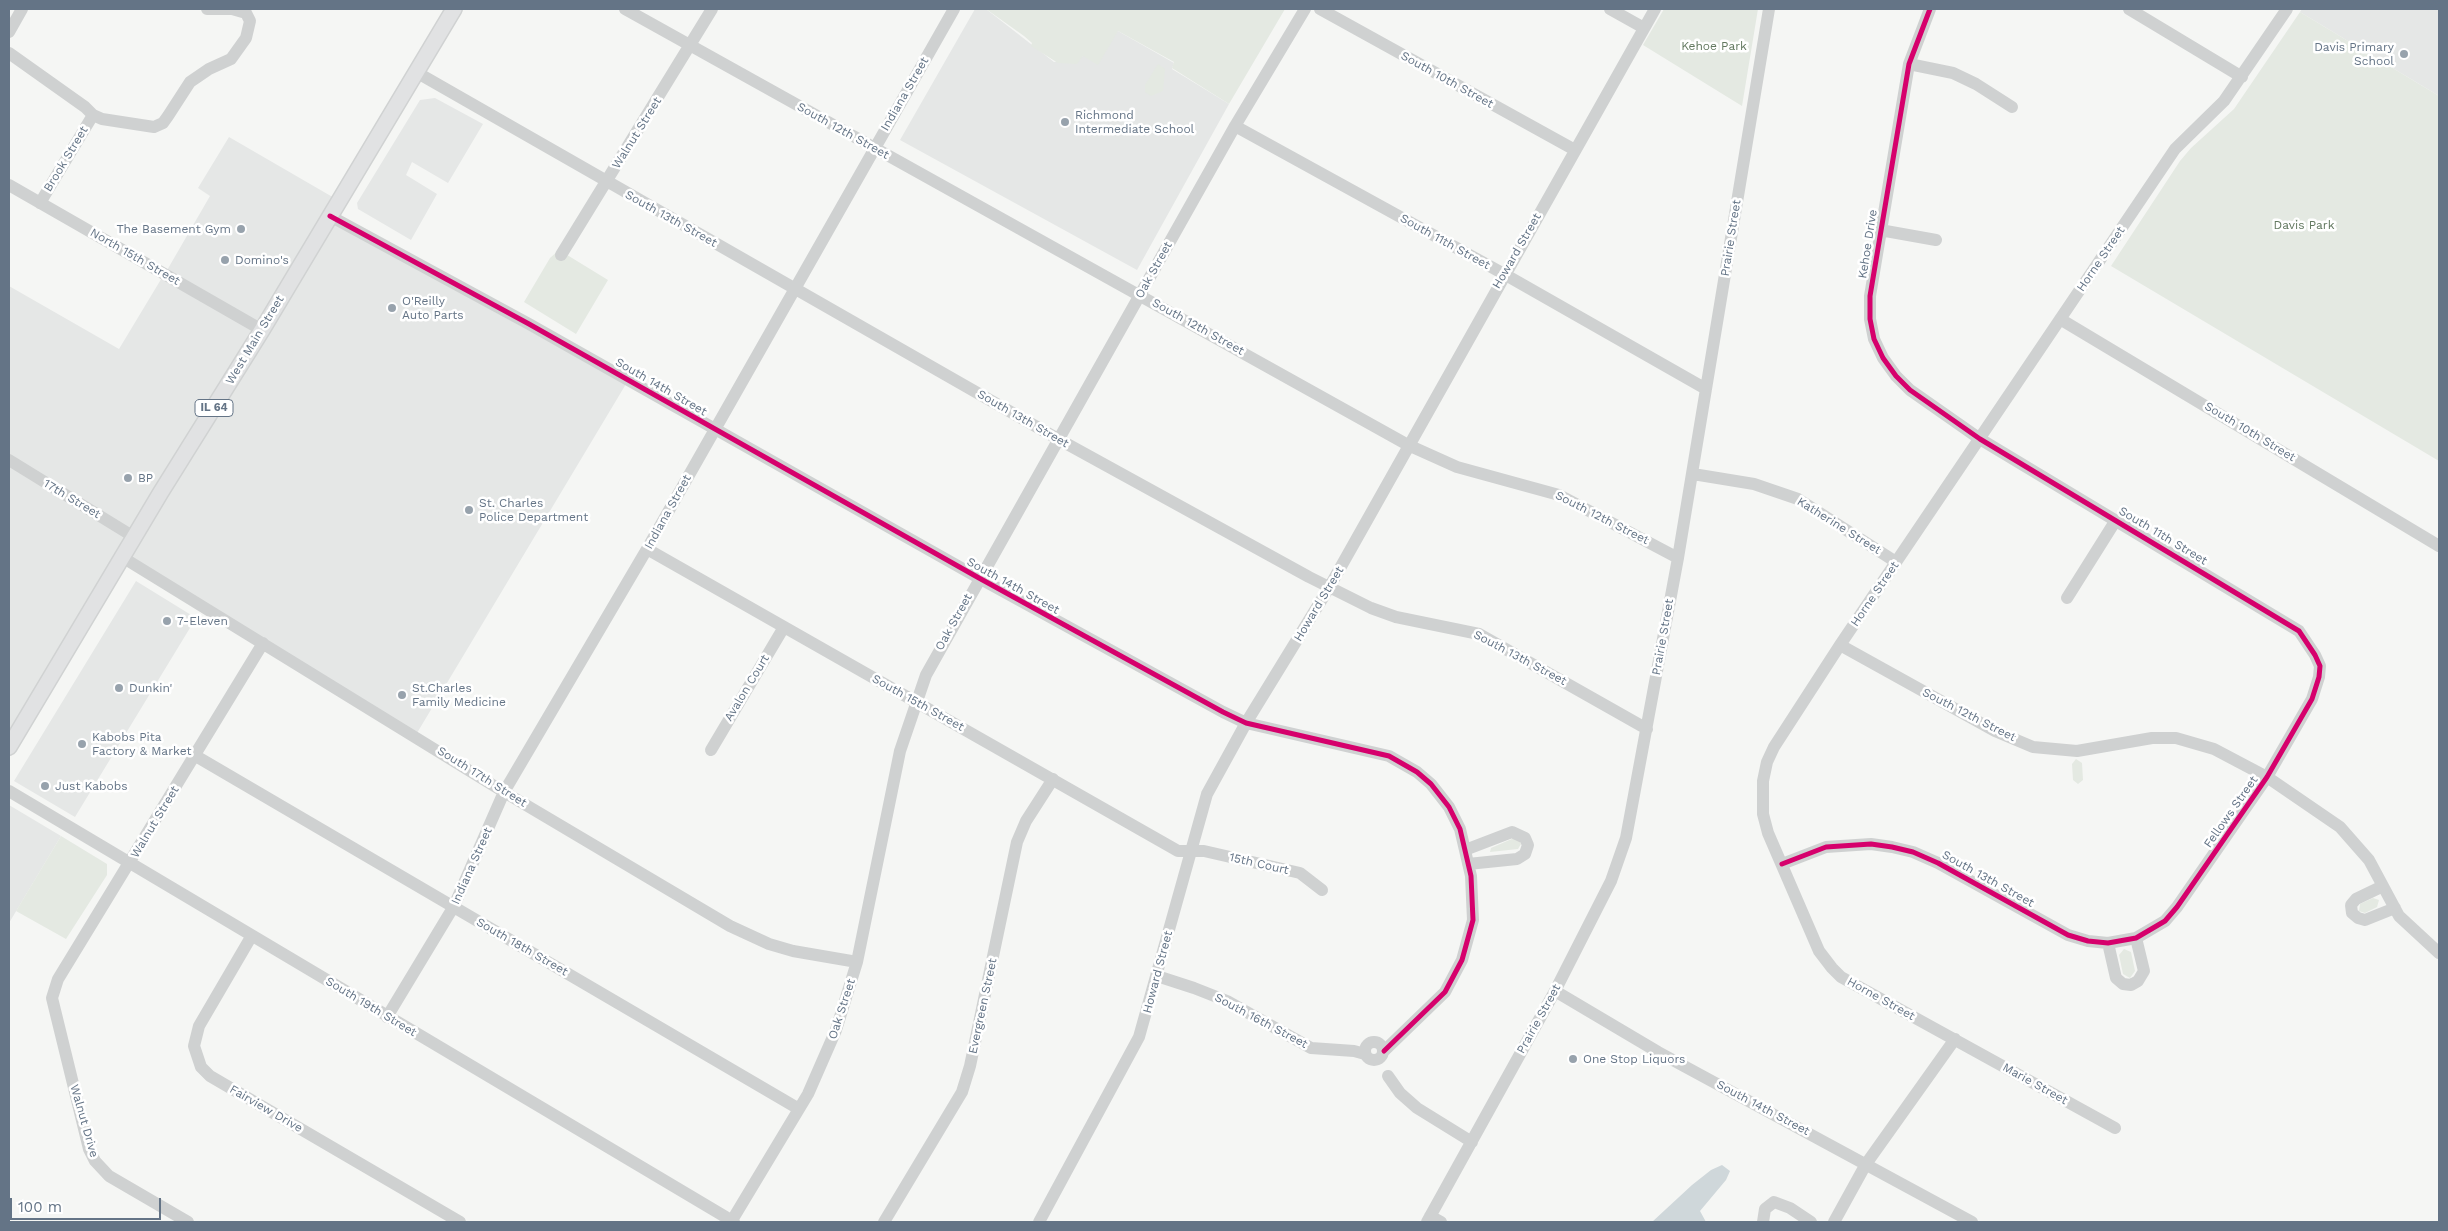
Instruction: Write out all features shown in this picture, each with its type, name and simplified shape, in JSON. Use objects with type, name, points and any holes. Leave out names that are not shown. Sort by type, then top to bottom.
[{"type":"main road","name":"West Main Street","points":[[9,747],[454,9]]},
{"type":"street","points":[[9,32],[22,9]]},
{"type":"street","name":"Brook Street","points":[[9,52],[85,107],[93,115],[102,119],[154,127],[162,123],[190,82],[209,69],[231,59],[246,38],[250,21],[246,13],[232,10],[207,9]]},
{"type":"street","name":"South 12th Street","points":[[625,9],[1140,294],[1408,445],[1457,467],[1559,495],[1678,558]]},
{"type":"street","name":"Walnut Street","points":[[561,255],[712,9]]},
{"type":"street","name":"Indiana Street","points":[[387,1017],[454,906],[504,792],[647,549],[954,9]]},
{"type":"street","name":"Oak Street","points":[[732,1222],[799,1109],[819,1072],[836,1030],[857,962],[894,779],[915,701],[935,657],[1235,126],[1305,9]]},
{"type":"street","name":"South 10th Street","points":[[1320,9],[1575,150]]},
{"type":"street","points":[[1610,9],[1644,28]]},
{"type":"street","name":"Howard Street","points":[[1039,1222],[1140,1037],[1207,794],[1246,723],[1330,586],[1504,274],[1655,9]]},
{"type":"street","name":"Prairie Street","points":[[1433,1220],[1472,1142],[1555,991],[1611,881],[1622,853],[1678,558],[1769,9]]},
{"type":"street","name":"Kehoe Drive","points":[[1930,9],[1909,64],[1880,230],[1870,296],[1870,319],[1874,339],[1883,358],[1896,376],[1910,390],[1980,439]]},
{"type":"street","points":[[2129,9],[2242,77]]},
{"type":"street","name":"Horne Street","points":[[1955,1040],[1841,978],[1819,951],[1768,833],[1762,796],[1767,762],[1774,747],[1840,645],[2175,149],[2224,101],[2287,9]]},
{"type":"street","points":[[1909,64],[1953,73],[1976,84],[2012,107]]},
{"type":"street","name":"South 13th Street","points":[[416,72],[606,183],[1058,439],[1371,608],[1396,617],[1479,634],[1647,729]]},
{"type":"street","name":"Brook Street","points":[[40,203],[93,115]]},
{"type":"street","name":"South 11th Street","points":[[1235,126],[1504,274],[1706,389]]},
{"type":"street","name":"North 15th Street","points":[[9,185],[262,330]]},
{"type":"street","name":"South 14th Street","points":[[330,216],[529,324],[979,578],[1246,723],[1371,750],[1406,764],[1431,784],[1449,808],[1460,828],[1471,876],[1473,920],[1462,960],[1445,992],[1402,1034],[1375,1051]]},
{"type":"street","points":[[1880,230],[1936,240]]},
{"type":"street","name":"South 10th Street","points":[[2060,319],[2439,546]]},
{"type":"street","name":"South 11th Street","points":[[1980,439],[2299,631],[2308,641],[2320,666]]},
{"type":"street","name":"17th Street","points":[[9,460],[134,537]]},
{"type":"street","name":"Katherine Street","points":[[1692,474],[1754,484],[1798,499],[1896,562]]},
{"type":"street","points":[[2067,598],[2116,520]]},
{"type":"street","name":"South 15th Street","points":[[647,549],[1178,850],[1190,851]]},
{"type":"street","name":"South 17th Street","points":[[122,557],[504,792],[730,926],[769,944],[793,951],[857,962]]},
{"type":"street","name":"Avalon Court","points":[[711,750],[784,627]]},
{"type":"street","name":"Walnut Street","points":[[52,1002],[54,988],[58,979],[264,643]]},
{"type":"street","name":"South 12th Street","points":[[1840,645],[1995,731],[2033,747],[2077,751],[2152,738],[2176,738],[2214,748],[2267,777],[2340,827],[2369,860],[2399,916],[2439,953]]},
{"type":"street","name":"Fellows Street","points":[[2130,940],[2165,921],[2177,907],[2267,777],[2317,689],[2320,666]]},
{"type":"street","name":"South 18th Street","points":[[194,755],[799,1109]]},
{"type":"street","name":"Evergreen Street","points":[[884,1222],[962,1092],[970,1066],[1017,842],[1026,821],[1053,779]]},
{"type":"street","name":"South 19th Street","points":[[9,791],[732,1222]]},
{"type":"street","points":[[1465,850],[1512,832],[1525,838],[1528,845],[1526,854],[1517,860],[1468,864]]},
{"type":"street","name":"South 13th Street","points":[[1782,864],[1826,847],[1863,844],[1892,847],[1913,852],[1938,863],[2068,935],[2088,942],[2108,943],[2130,940]]},
{"type":"street","name":"15th Court","points":[[1190,851],[1204,851],[1300,873],[1322,890]]},
{"type":"street","points":[[2382,886],[2356,899],[2351,905],[2352,913],[2358,918],[2365,920],[2395,908]]},
{"type":"street","name":"Fairview Drive","points":[[251,936],[197,1031],[194,1046],[201,1067],[210,1076],[460,1222]]},
{"type":"street","points":[[2108,943],[2116,978],[2123,984],[2132,984],[2138,981],[2144,971],[2130,940]]},
{"type":"street","name":"South 16th Street","points":[[1157,976],[1227,1001],[1311,1048],[1337,1051],[1375,1051]]},
{"type":"street","name":"South 14th Street","points":[[1555,991],[1658,1052],[1972,1222]]},
{"type":"street","name":"Walnut Drive","points":[[52,1002],[95,1162],[109,1176],[188,1222]]},
{"type":"street","points":[[1834,1222],[1866,1164],[1955,1040]]},
{"type":"street","name":"Marie Street","points":[[1955,1040],[2115,1128]]},
{"type":"street","points":[[1375,1051],[1388,1076],[1400,1093],[1417,1108],[1472,1142]]},
{"type":"street","points":[[1763,1222],[1765,1209],[1774,1202],[1790,1208],[1811,1222]]},
{"type":"shaded area","name":"Richmond Intermediate School","points":[[975,9],[986,9],[1054,62],[1083,56],[1118,31],[1174,63],[1172,69],[1229,104],[1137,270],[900,140]]},
{"type":"shaded area","name":"Davis Primary School","points":[[2302,9],[2439,9],[2439,96],[2300,12]]},
{"type":"shaded area","points":[[435,98],[483,124],[448,183],[412,162],[406,175],[437,194],[411,240],[358,209],[357,203],[420,100]]},
{"type":"shaded area","points":[[229,137],[336,199],[260,327],[166,272],[210,196],[198,188]]},
{"type":"shaded area","points":[[332,222],[626,384],[417,733],[128,556]]},
{"type":"shaded area","points":[[163,276],[258,331],[133,533],[9,457],[9,286],[119,349]]},
{"type":"shaded area","points":[[9,466],[128,538],[9,736]]},
{"type":"shaded area","points":[[136,581],[196,618],[75,817],[14,781]]},
{"type":"shaded area","points":[[9,805],[61,836],[9,923]]},
{"type":"shaded area","points":[[1722,1165],[1730,1171],[1726,1180],[1700,1211],[1706,1222],[1652,1222],[1692,1185],[1711,1170]]},
{"type":"green space","points":[[986,9],[1285,9],[1229,104],[1172,68],[1174,62],[1118,31],[1098,65],[1083,56],[1077,64],[1058,63],[1031,46],[1032,43],[1024,36]]},
{"type":"green space","name":"Kehoe Park","points":[[1664,9],[1758,9],[1742,106],[1643,45]]},
{"type":"green space","name":"Davis Park","points":[[2300,12],[2439,96],[2439,461],[2111,266],[2180,161],[2191,148],[2234,109]]},
{"type":"green space","points":[[1158,64],[1165,69],[1163,91],[1151,96],[1145,92],[1145,85]]},
{"type":"green space","points":[[559,250],[608,280],[576,334],[524,302],[550,258]]},
{"type":"green space","points":[[2076,759],[2082,763],[2083,780],[2078,784],[2073,780],[2072,764]]},
{"type":"green space","points":[[61,836],[107,864],[107,875],[66,939],[16,911]]},
{"type":"green space","points":[[1514,838],[1518,839],[1521,844],[1518,849],[1490,852],[1491,848]]},
{"type":"green space","points":[[2373,898],[2379,900],[2377,907],[2365,913],[2359,911],[2360,904]]},
{"type":"green space","points":[[2124,949],[2131,952],[2135,971],[2130,978],[2123,974],[2119,955]]},
{"type":"cycle path","points":[[1782,864],[1826,847],[1871,844],[1892,847],[1913,852],[1938,863],[2068,935],[2088,941],[2108,943],[2136,938],[2165,921],[2177,907],[2267,777],[2312,699],[2319,677],[2320,666],[2299,631],[1980,439],[1910,390],[1896,376],[1883,358],[1874,339],[1870,319],[1870,296],[1909,64],[1930,9]]},
{"type":"cycle path","points":[[330,216],[529,324],[979,578],[1223,712],[1246,723],[1389,756],[1417,772],[1431,784],[1449,807],[1460,829],[1471,876],[1473,920],[1462,960],[1445,992],[1384,1051]]},
{"type":"place","name":"Davis Primary School","points":[[2404,54]]},
{"type":"place","name":"Richmond Intermediate School","points":[[1065,122]]},
{"type":"place","name":"The Basement Gym","points":[[241,229]]},
{"type":"place","name":"Domino's","points":[[225,260]]},
{"type":"place","name":"O'Reilly Auto Parts","points":[[392,308]]},
{"type":"place","name":"BP","points":[[128,478]]},
{"type":"place","name":"St. Charles Police Department","points":[[469,510]]},
{"type":"place","name":"7-Eleven","points":[[167,621]]},
{"type":"place","name":"Dunkin'","points":[[119,688]]},
{"type":"place","name":"St.Charles Family Medicine","points":[[402,695]]},
{"type":"place","name":"Kabobs Pita Factory & Market","points":[[82,744]]},
{"type":"place","name":"Just Kabobs","points":[[45,786]]},
{"type":"place","name":"One Stop Liquors","points":[[1573,1059]]}]
